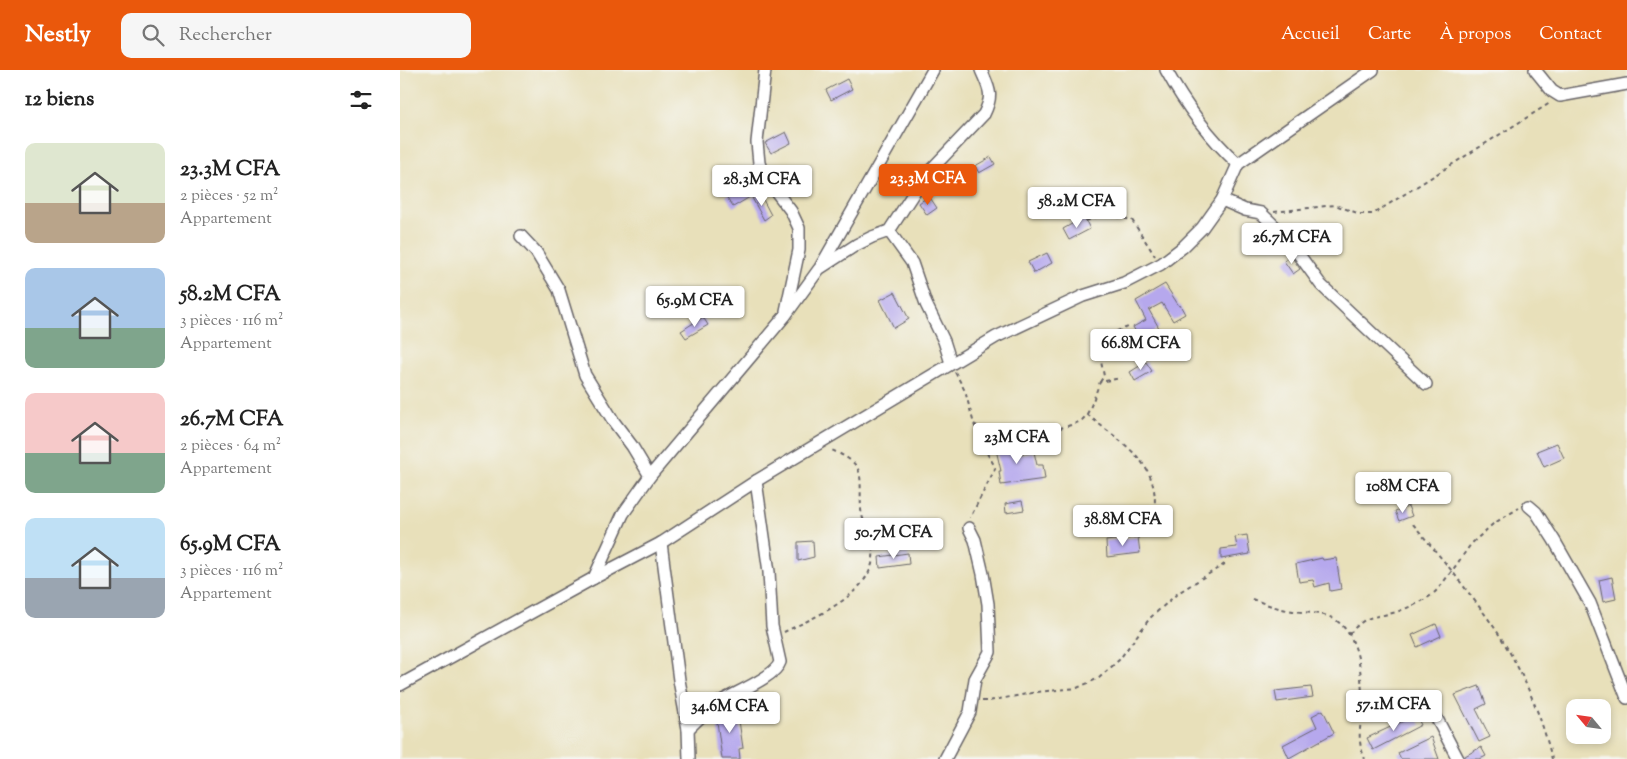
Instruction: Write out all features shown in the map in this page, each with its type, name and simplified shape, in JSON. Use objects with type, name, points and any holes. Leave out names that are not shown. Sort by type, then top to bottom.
[{"type":"street","points":[[765,70],[757,142],[759,163],[764,176],[791,210],[800,228],[799,250],[785,316]]},
{"type":"street","points":[[594,578],[623,514],[650,476],[785,316],[819,269],[933,70]]},
{"type":"street","points":[[819,269],[872,236],[889,231],[924,177],[984,114],[990,102],[990,92],[981,70]]},
{"type":"street","points":[[1166,70],[1179,93],[1218,145],[1238,164]]},
{"type":"street","points":[[400,685],[594,578],[662,543],[756,481],[996,337],[1083,296],[1124,283],[1161,264],[1202,228],[1222,200],[1238,164],[1373,70]]},
{"type":"street","points":[[1535,70],[1552,91],[1560,96],[1627,84]]},
{"type":"street","points":[[1222,200],[1245,210],[1261,213],[1287,238],[1321,285],[1426,384]]},
{"type":"street","points":[[889,231],[912,263],[926,304],[944,341],[951,363]]},
{"type":"street","points":[[521,236],[536,252],[559,290],[585,375],[650,476]]},
{"type":"street","points":[[688,729],[717,704],[776,669],[780,662],[772,626],[764,530],[756,481]]},
{"type":"street","points":[[1529,506],[1536,512],[1554,540],[1590,603],[1627,698]]},
{"type":"street","points":[[945,759],[970,712],[975,679],[990,652],[983,574],[975,540],[969,528]]},
{"type":"street","points":[[662,543],[679,680],[688,729],[689,759]]},
{"type":"street","points":[[1435,715],[1458,759]]},
{"type":"path","points":[[1261,213],[1335,205],[1360,214],[1373,214],[1560,96]]},
{"type":"path","points":[[1086,221],[1104,214],[1132,220],[1161,264]]},
{"type":"path","points":[[974,424],[994,434],[1014,436],[1058,428],[1083,420],[1104,376],[1099,352],[1104,346],[1103,336],[1131,326]]},
{"type":"path","points":[[951,363],[965,391],[974,424],[995,469],[970,516],[969,528]]},
{"type":"path","points":[[1100,382],[1121,378]]},
{"type":"path","points":[[1087,414],[1133,452],[1147,468],[1153,480],[1155,492],[1156,506],[1153,520]]},
{"type":"path","points":[[775,637],[812,620],[845,599],[859,587],[874,558],[873,548],[861,511],[861,482],[858,468],[850,459],[818,444]]},
{"type":"path","points":[[1349,634],[1359,623],[1368,617],[1397,612],[1434,593],[1471,544],[1493,524],[1521,507],[1529,506]]},
{"type":"path","points":[[1413,524],[1452,571],[1498,633],[1517,666],[1541,719],[1552,759]]},
{"type":"path","points":[[972,700],[989,701],[1037,692],[1077,688],[1099,678],[1119,660],[1150,618],[1178,593],[1228,562]]},
{"type":"path","points":[[1252,599],[1272,607],[1316,613],[1334,618],[1349,634],[1356,648],[1362,687],[1359,746],[1365,759]]},
{"type":"building","points":[[847,79],[852,89],[831,100],[826,90]]},
{"type":"building","points":[[786,132],[791,143],[771,153],[765,143]]},
{"type":"building","points":[[991,157],[995,164],[979,173],[975,166]]},
{"type":"building","points":[[747,182],[755,194],[733,207],[726,196]]},
{"type":"building","points":[[760,194],[771,215],[764,220],[752,198]]},
{"type":"building","points":[[929,196],[937,208],[927,215],[919,203]]},
{"type":"building","points":[[1084,217],[1090,229],[1069,240],[1063,229]]},
{"type":"building","points":[[1047,253],[1052,263],[1034,273],[1028,262]]},
{"type":"building","points":[[1291,256],[1300,269],[1293,274],[1284,261]]},
{"type":"building","points":[[1165,284],[1185,314],[1173,321],[1162,303],[1149,310],[1159,328],[1140,339],[1133,327],[1146,320],[1136,301]]},
{"type":"building","points":[[895,292],[909,319],[894,328],[880,300]]},
{"type":"building","points":[[703,317],[708,325],[686,338],[681,331]]},
{"type":"building","points":[[1146,362],[1152,371],[1135,381],[1130,372]]},
{"type":"building","points":[[1012,438],[1015,455],[1034,452],[1037,465],[1043,465],[1045,479],[1001,485],[999,471],[1001,471],[994,441]]},
{"type":"building","points":[[1557,443],[1564,458],[1544,467],[1537,451]]},
{"type":"building","points":[[1022,501],[1024,510],[1006,513],[1005,504]]},
{"type":"building","points":[[1408,506],[1412,516],[1399,521],[1395,511]]},
{"type":"building","points":[[1247,535],[1250,554],[1221,559],[1221,549],[1237,547],[1235,537]]},
{"type":"building","points":[[1138,537],[1140,553],[1107,557],[1106,541]]},
{"type":"building","points":[[813,541],[814,557],[798,561],[798,542]]},
{"type":"building","points":[[908,553],[909,564],[880,568],[879,557]]},
{"type":"building","points":[[1322,558],[1323,560],[1336,558],[1341,589],[1330,591],[1329,583],[1315,587],[1313,580],[1299,582],[1296,564]]},
{"type":"building","points":[[1612,577],[1616,599],[1603,602],[1599,580]]},
{"type":"building","points":[[1436,624],[1441,636],[1417,647],[1412,635]]},
{"type":"building","points":[[1479,686],[1486,704],[1476,709],[1490,737],[1479,742],[1455,695]]},
{"type":"building","points":[[1311,687],[1313,697],[1277,702],[1275,691]]},
{"type":"building","points":[[737,707],[743,748],[739,749],[740,759],[722,759],[716,714],[723,712],[723,709]]},
{"type":"building","points":[[1323,710],[1334,733],[1289,758],[1283,745],[1317,727],[1312,716]]},
{"type":"building","points":[[1416,715],[1421,725],[1373,750],[1367,738]]},
{"type":"building","points":[[1431,737],[1439,759],[1401,759],[1398,753]]},
{"type":"building","points":[[1481,747],[1486,756],[1480,759],[1465,759],[1465,756]]}]
